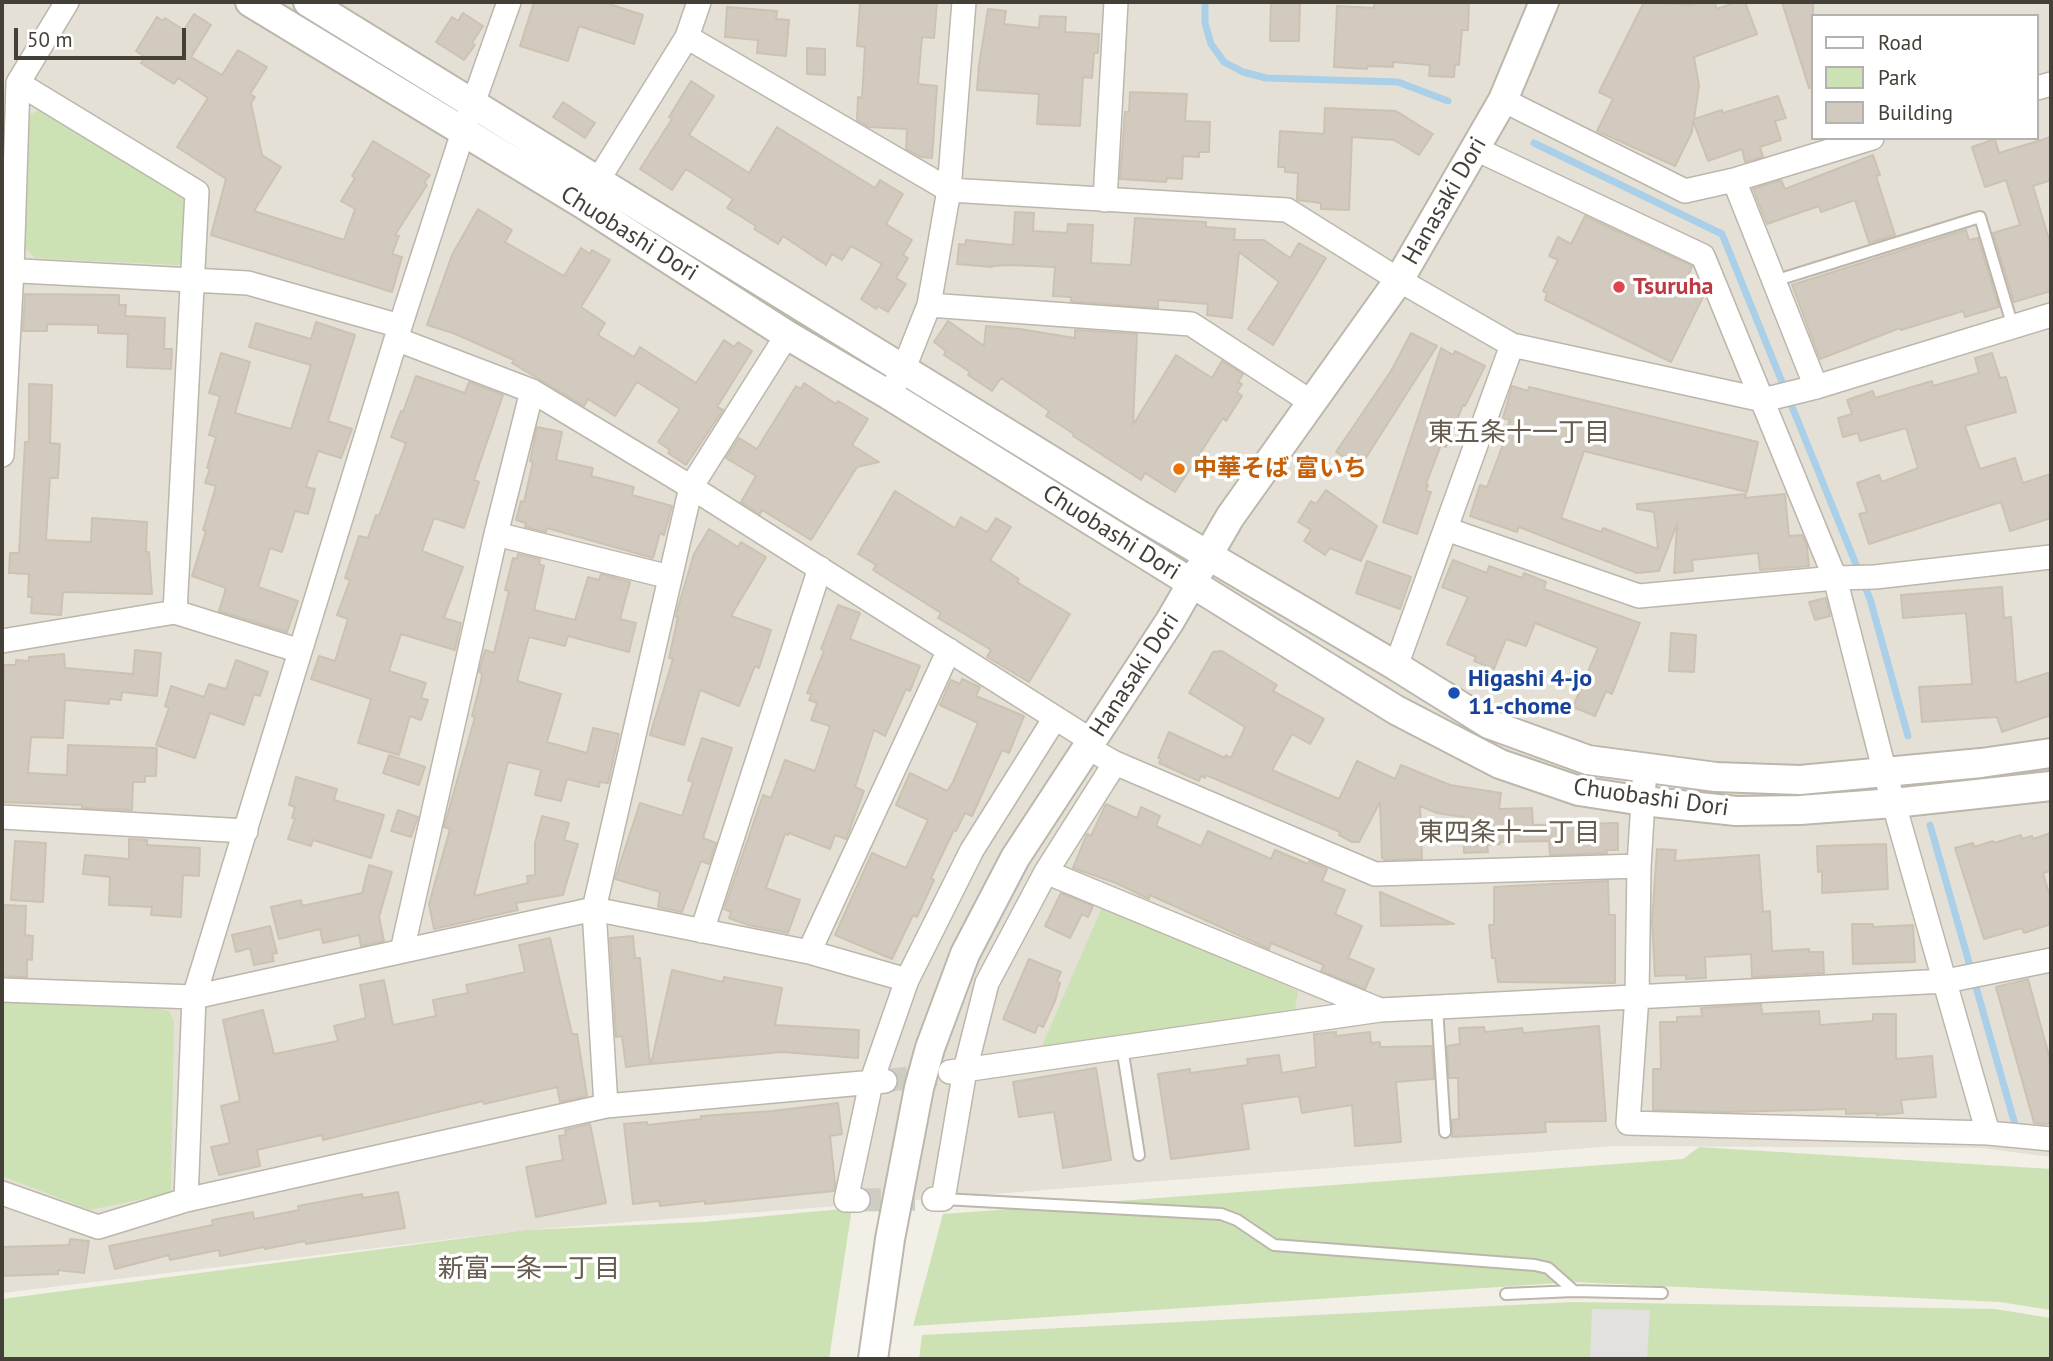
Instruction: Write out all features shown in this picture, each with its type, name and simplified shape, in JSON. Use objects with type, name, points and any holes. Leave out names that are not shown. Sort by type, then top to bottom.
[{"type":"street","points":[[2,455],[7,270],[18,83],[67,2]]},
{"type":"street","name":"Chuobashi Dori","points":[[250,2],[583,204],[787,335],[889,395],[1396,710],[1500,764],[1579,791],[1643,801],[1736,810],[1800,810],[1894,803],[2051,786]]},
{"type":"street","name":"Chuobashi Dori","points":[[308,2],[1208,555],[1489,724],[1588,760],[1716,777],[1800,780],[1885,773],[2051,753]]},
{"type":"street","points":[[186,1200],[194,997],[398,333],[463,132],[509,2]]},
{"type":"street","points":[[583,204],[687,37],[699,2]]},
{"type":"street","points":[[889,395],[904,368],[929,305],[950,190],[964,2]]},
{"type":"street","points":[[1105,200],[1116,2]]},
{"type":"street","name":"Hanasaki Dori","points":[[873,1359],[890,1239],[919,1088],[930,1048],[965,954],[1015,858],[1090,745],[1230,517],[1398,280],[1503,100],[1545,2]]},
{"type":"street","points":[[687,37],[950,190],[1287,210],[1398,280],[1512,345],[1770,399],[2051,315]]},
{"type":"street","points":[[18,83],[197,192],[175,612]]},
{"type":"street","points":[[1503,100],[1685,191],[1734,180],[1865,140]]},
{"type":"street","points":[[1476,149],[1703,256],[1854,577],[1885,773],[1894,803],[1965,977],[1988,1133]]},
{"type":"street","points":[[1734,180],[1774,281],[1809,389]]},
{"type":"street","points":[[7,270],[248,283],[398,333],[532,391],[691,487],[949,650],[1055,718],[1115,763],[1375,874],[1639,866]]},
{"type":"street","points":[[929,305],[1191,324],[1311,402]]},
{"type":"street","points":[[606,1106],[594,909],[691,487],[787,335]]},
{"type":"street","points":[[1396,666],[1512,345]]},
{"type":"street","points":[[402,951],[496,534],[532,391]]},
{"type":"street","points":[[1446,529],[1639,596],[2051,557]]},
{"type":"street","points":[[496,534],[670,577]]},
{"type":"street","points":[[702,931],[820,568]]},
{"type":"street","points":[[2,641],[175,612],[300,651]]},
{"type":"street","points":[[809,953],[949,650]]},
{"type":"street","points":[[858,1200],[846,1200],[907,980],[972,850],[1055,718]]},
{"type":"street","points":[[939,1199],[957,1071],[987,983],[1046,872],[1115,763]]},
{"type":"street","points":[[1645,768],[1639,866],[1637,996],[1628,1123],[1988,1133],[2051,1139]]},
{"type":"street","points":[[2,817],[246,831]]},
{"type":"street","points":[[1046,872],[1380,1010]]},
{"type":"street","points":[[2,990],[194,997],[594,909],[809,953],[907,980]]},
{"type":"street","points":[[957,1071],[1380,1010],[1965,977],[2051,960]]},
{"type":"street","points":[[2,1192],[98,1227],[186,1200],[606,1106],[878,1082]]},
{"type":"lane","points":[[1774,281],[1980,217],[2013,327]]},
{"type":"lane","points":[[1437,1007],[1445,1132]]},
{"type":"lane","points":[[1122,1047],[1139,1155]]},
{"type":"lane","points":[[939,1199],[1221,1214],[1237,1220],[1273,1245],[1535,1265],[1548,1268],[1574,1292]]},
{"type":"lane","points":[[1506,1294],[1662,1293]]},
{"type":"shaded area","points":[[2,2],[2051,2],[2051,1157],[1981,1148],[1615,1146],[526,1230],[2,1293]]},
{"type":"shaded area","points":[[1592,1309],[1650,1310],[1647,1359],[1590,1359]]},
{"type":"green space","points":[[42,108],[187,198],[183,261],[178,265],[35,258],[25,248],[30,115]]},
{"type":"green space","points":[[1102,907],[1298,991],[1295,1009],[1042,1046]]},
{"type":"green space","points":[[2,1000],[169,1011],[174,1021],[171,1193],[90,1210],[2,1176]]},
{"type":"green space","points":[[1699,1147],[2051,1169],[2051,1310],[2000,1302],[1574,1282],[913,1326],[943,1214],[1683,1159]]},
{"type":"green space","points":[[852,1208],[829,1359],[2,1359],[2,1299],[526,1230],[703,1222]]},
{"type":"green space","points":[[1573,1302],[1995,1309],[2051,1318],[2051,1359],[919,1359],[922,1335]]},
{"type":"building","points":[[534,2],[603,2],[643,15],[634,44],[579,26],[568,61],[520,46]]},
{"type":"building","points":[[860,2],[937,2],[934,38],[922,37],[918,84],[937,86],[932,158],[921,157],[906,149],[907,129],[869,127],[857,120],[858,97],[862,98],[865,47],[857,46]]},
{"type":"building","points":[[1271,2],[1300,2],[1299,41],[1270,41]]},
{"type":"building","points":[[1374,2],[1469,2],[1468,30],[1462,30],[1459,65],[1455,64],[1454,77],[1429,76],[1430,65],[1393,62],[1393,67],[1334,67],[1337,6],[1374,8]]},
{"type":"building","points":[[1644,2],[1691,5],[1714,2],[1717,9],[1745,2],[1757,34],[1694,57],[1699,86],[1694,119],[1778,96],[1786,118],[1775,121],[1781,140],[1760,147],[1763,157],[1745,162],[1742,149],[1708,161],[1693,121],[1692,132],[1675,166],[1597,131],[1613,99],[1599,92]]},
{"type":"building","points":[[1782,2],[1813,2],[1812,87],[1809,88]]},
{"type":"building","points":[[727,7],[777,11],[776,19],[789,20],[786,56],[757,53],[758,40],[725,37]]},
{"type":"building","points":[[988,9],[1006,11],[1004,24],[1039,28],[1040,16],[1066,17],[1065,32],[1099,34],[1092,78],[1083,77],[1080,126],[1037,124],[1039,94],[977,90]]},
{"type":"building","points":[[463,13],[483,26],[472,43],[475,45],[464,60],[436,42],[452,17],[458,21]]},
{"type":"building","points":[[194,14],[211,25],[191,57],[222,75],[238,50],[267,67],[250,94],[255,97],[251,103],[262,155],[281,167],[254,211],[344,240],[355,209],[341,201],[373,141],[430,175],[424,183],[427,185],[395,235],[399,236],[392,254],[402,257],[392,292],[211,235],[226,179],[177,147],[208,98],[178,78],[174,84],[141,63],[145,57],[136,51],[157,17],[163,21],[165,18],[184,30]]},
{"type":"building","points":[[807,48],[825,49],[825,75],[807,74]]},
{"type":"building","points":[[691,81],[714,96],[689,135],[749,173],[777,127],[875,188],[880,180],[903,194],[886,224],[912,240],[903,255],[908,258],[896,278],[906,284],[888,312],[878,306],[876,309],[861,299],[882,264],[851,246],[842,260],[832,254],[826,265],[783,236],[778,244],[754,229],[756,226],[727,208],[733,199],[686,169],[672,190],[640,169],[672,119],[669,117]]},
{"type":"building","points":[[1130,92],[1187,94],[1185,121],[1210,122],[1209,152],[1199,152],[1199,157],[1183,156],[1182,179],[1167,178],[1166,182],[1120,179],[1125,112],[1129,112]]},
{"type":"building","points":[[563,102],[595,123],[585,138],[553,117]]},
{"type":"building","points":[[1325,108],[1396,111],[1433,134],[1419,155],[1394,140],[1352,137],[1349,210],[1321,209],[1321,203],[1297,200],[1298,173],[1285,172],[1285,167],[1278,167],[1280,131],[1324,134]]},
{"type":"building","points":[[2051,137],[2051,180],[2033,186],[2051,246],[2051,291],[2014,302],[1993,233],[2020,225],[2006,180],[1985,187],[1972,147],[1995,140],[1999,153]]},
{"type":"building","points":[[1873,155],[1880,175],[1876,176],[1895,235],[1869,243],[1855,200],[1821,212],[1819,206],[1767,224],[1753,189],[1781,180],[1785,189]]},
{"type":"building","points":[[478,209],[512,230],[505,242],[564,276],[581,248],[590,254],[592,250],[610,260],[581,307],[605,323],[598,335],[634,357],[640,347],[696,383],[724,340],[734,347],[738,342],[752,351],[717,407],[723,410],[686,465],[668,453],[670,450],[658,442],[680,409],[637,382],[615,416],[588,399],[584,406],[512,363],[514,360],[453,333],[427,325],[452,255]]},
{"type":"building","points":[[1015,212],[1034,213],[1033,231],[1067,233],[1068,224],[1093,225],[1091,263],[1131,265],[1135,218],[1206,222],[1206,227],[1235,229],[1234,240],[1264,240],[1290,258],[1299,243],[1326,258],[1273,345],[1248,329],[1279,282],[1239,252],[1232,318],[1207,315],[1208,304],[1158,300],[1158,308],[1077,302],[1071,301],[1071,297],[1053,296],[1055,267],[957,264],[959,244],[965,245],[966,240],[1013,245]]},
{"type":"building","name":"Tsuruha","points":[[1585,216],[1692,266],[1685,283],[1704,295],[1671,362],[1545,300],[1547,293],[1543,291],[1558,260],[1549,256],[1558,237],[1571,244]]},
{"type":"building","points":[[1966,230],[1969,240],[1978,238],[1999,307],[1965,317],[1963,311],[1901,330],[1900,328],[1820,359],[1792,285]]},
{"type":"building","points":[[25,294],[119,295],[119,305],[126,305],[125,316],[165,318],[164,349],[172,349],[171,369],[127,367],[128,334],[98,333],[98,325],[47,324],[47,331],[23,331]]},
{"type":"building","points":[[948,321],[984,346],[986,326],[1075,338],[1075,330],[1137,334],[1133,425],[1176,355],[1212,378],[1222,361],[1243,374],[1238,382],[1242,384],[1237,392],[1242,396],[1226,421],[1223,418],[1175,492],[1145,473],[1141,480],[1073,436],[1074,434],[1046,416],[1049,411],[1001,378],[992,391],[968,375],[970,372],[944,355],[946,351],[934,342]]},
{"type":"building","points":[[316,322],[355,335],[328,421],[352,429],[341,458],[318,451],[306,487],[315,489],[308,514],[295,511],[282,552],[270,548],[258,587],[298,601],[287,632],[219,611],[226,588],[192,576],[216,486],[205,483],[216,437],[209,435],[220,396],[209,393],[221,353],[250,362],[235,413],[291,429],[311,365],[249,347],[256,323],[311,339]]},
{"type":"building","points":[[1411,333],[1437,346],[1360,467],[1336,452],[1391,371]]},
{"type":"building","points":[[1441,348],[1453,355],[1455,351],[1485,366],[1465,406],[1463,405],[1446,447],[1441,445],[1426,484],[1426,491],[1431,492],[1417,534],[1383,522]]},
{"type":"building","points":[[1992,353],[2000,378],[2006,377],[2016,412],[1965,426],[1980,469],[2015,458],[2023,483],[2051,474],[2051,518],[2010,531],[2001,502],[1869,544],[1859,514],[1867,512],[1857,483],[1879,475],[1882,482],[1918,468],[1906,428],[1860,441],[1858,433],[1843,437],[1838,418],[1852,414],[1847,400],[1873,391],[1875,398],[1932,381],[1933,386],[1979,373],[1975,358]]},
{"type":"building","points":[[416,376],[465,393],[469,382],[503,395],[474,480],[479,482],[464,528],[434,518],[422,551],[463,567],[444,618],[461,623],[455,650],[401,634],[389,671],[426,683],[421,698],[428,700],[421,720],[410,716],[399,755],[358,743],[371,699],[311,679],[319,656],[335,661],[348,619],[337,615],[350,580],[345,578],[359,536],[368,538],[376,515],[379,516],[406,443],[391,437]]},
{"type":"building","points":[[804,383],[836,404],[838,401],[868,419],[852,445],[879,462],[857,467],[811,540],[762,510],[760,514],[741,502],[756,476],[726,458],[739,438],[757,449],[796,386],[801,389]]},
{"type":"building","points":[[29,384],[52,385],[50,443],[60,444],[58,478],[50,478],[46,540],[91,542],[92,518],[147,522],[146,552],[149,552],[152,594],[63,592],[61,615],[31,613],[32,597],[28,597],[29,574],[9,573],[10,553],[19,553],[25,442],[29,442]]},
{"type":"building","points":[[1512,386],[1528,391],[1529,387],[1758,442],[1747,492],[1584,451],[1561,518],[1601,532],[1603,528],[1658,549],[1654,512],[1637,509],[1637,504],[1746,494],[1745,498],[1785,494],[1789,536],[1802,535],[1807,546],[1809,566],[1760,570],[1758,553],[1692,560],[1693,571],[1674,573],[1677,524],[1659,571],[1637,573],[1519,527],[1517,532],[1470,516],[1480,485],[1487,487],[1504,442],[1501,441],[1510,420],[1503,418]]},
{"type":"building","points":[[537,427],[562,432],[556,460],[593,468],[591,476],[634,487],[632,495],[672,506],[664,535],[660,533],[653,558],[547,528],[546,532],[525,527],[526,523],[516,520],[521,501],[524,502]]},
{"type":"building","points":[[1326,490],[1377,526],[1361,561],[1330,548],[1325,555],[1304,541],[1311,530],[1298,522],[1311,501],[1316,504]]},
{"type":"building","points":[[895,491],[955,528],[961,517],[987,532],[996,518],[1011,527],[990,560],[1019,579],[1017,582],[1070,614],[1029,682],[987,657],[991,650],[938,618],[941,613],[873,570],[876,565],[858,554]]},
{"type":"building","points":[[709,529],[738,547],[741,542],[766,557],[731,616],[771,630],[759,668],[755,666],[739,706],[700,690],[684,745],[650,735],[673,659],[669,658],[677,611],[694,554]]},
{"type":"building","points":[[518,554],[540,559],[539,564],[544,566],[534,610],[575,620],[588,577],[599,580],[601,574],[630,582],[620,619],[636,623],[629,652],[568,636],[565,646],[529,637],[517,681],[561,694],[547,742],[587,753],[593,728],[619,734],[608,783],[600,782],[599,787],[567,779],[561,801],[535,795],[541,770],[508,762],[474,896],[528,883],[527,876],[535,875],[535,843],[542,816],[569,823],[564,840],[578,844],[563,895],[516,903],[518,910],[434,929],[429,904],[450,829],[444,827],[475,717],[472,716],[482,673],[479,672],[485,650],[494,653],[509,591],[505,590],[513,558],[517,559]]},
{"type":"building","points":[[1453,560],[1487,573],[1489,566],[1522,578],[1524,573],[1546,582],[1544,589],[1640,623],[1612,694],[1606,691],[1595,716],[1573,707],[1598,648],[1535,623],[1526,646],[1506,639],[1494,669],[1474,661],[1476,657],[1447,644],[1468,597],[1442,587]]},
{"type":"building","points":[[1367,561],[1411,577],[1400,609],[1356,593]]},
{"type":"building","points":[[2002,587],[2004,618],[2011,617],[2016,683],[2051,672],[2051,715],[2002,732],[1997,717],[1922,722],[1919,687],[1972,684],[1966,613],[1903,618],[1901,595]]},
{"type":"building","points":[[1826,598],[1830,616],[1815,620],[1809,602]]},
{"type":"building","points":[[838,605],[860,613],[850,639],[920,666],[910,691],[906,689],[885,736],[874,730],[855,787],[864,791],[846,839],[835,835],[830,849],[789,833],[785,834],[766,888],[800,900],[788,933],[748,925],[729,918],[731,912],[724,909],[763,795],[771,798],[785,760],[815,771],[830,726],[811,720],[817,703],[809,700],[812,694],[807,693]]},
{"type":"building","points":[[1671,633],[1696,635],[1694,672],[1669,671]]},
{"type":"building","points":[[135,650],[161,653],[157,696],[122,692],[121,700],[109,699],[109,704],[65,700],[63,738],[31,737],[28,773],[67,775],[68,745],[157,748],[156,776],[145,776],[145,782],[133,782],[132,810],[3,802],[4,665],[16,665],[16,660],[29,661],[29,657],[64,654],[65,668],[133,674]]},
{"type":"building","points":[[1222,651],[1277,685],[1273,691],[1324,719],[1310,744],[1292,734],[1272,770],[1339,799],[1357,761],[1395,779],[1401,765],[1450,785],[1501,793],[1499,809],[1532,808],[1533,825],[1618,823],[1618,850],[1606,850],[1607,853],[1550,855],[1549,841],[1500,842],[1487,845],[1488,852],[1464,853],[1463,817],[1437,813],[1420,806],[1422,859],[1385,860],[1382,858],[1380,802],[1359,842],[1352,842],[1339,835],[1340,832],[1206,775],[1205,778],[1201,776],[1199,781],[1159,763],[1161,759],[1158,758],[1169,732],[1225,758],[1226,755],[1231,758],[1245,727],[1189,693],[1213,652]]},
{"type":"building","points":[[236,660],[268,672],[260,696],[254,694],[244,725],[210,713],[195,758],[156,745],[169,708],[165,706],[171,686],[204,697],[209,684],[226,689]]},
{"type":"building","points":[[962,679],[980,687],[976,696],[1024,716],[1009,753],[1002,750],[972,816],[965,813],[956,831],[954,830],[931,878],[934,880],[917,917],[913,915],[892,959],[835,935],[872,853],[906,868],[928,820],[896,805],[910,773],[947,791],[953,782],[978,723],[940,705],[951,680],[960,684]]},
{"type":"building","points":[[702,738],[732,748],[703,838],[716,843],[709,864],[701,861],[682,912],[658,907],[660,892],[615,879],[640,803],[682,816],[693,782],[688,780]]},
{"type":"building","points":[[389,755],[425,767],[419,785],[383,773]]},
{"type":"building","points":[[296,777],[337,789],[334,800],[384,815],[371,858],[313,840],[311,846],[288,839],[295,818],[292,818],[295,807],[289,805]]},
{"type":"building","points":[[1106,804],[1137,818],[1141,807],[1160,816],[1156,826],[1201,846],[1208,831],[1271,859],[1275,850],[1327,869],[1322,881],[1345,890],[1335,914],[1362,926],[1348,958],[1374,969],[1365,989],[1321,971],[1324,965],[1271,943],[1269,949],[1150,895],[1149,899],[1116,883],[1073,868],[1087,834],[1091,836]]},
{"type":"building","points":[[398,810],[418,817],[411,837],[391,831]]},
{"type":"building","points":[[2051,833],[2051,871],[2043,873],[2051,900],[2051,924],[2024,933],[2022,928],[1984,939],[1955,848],[1973,843],[1974,847],[2021,835],[2022,839],[2032,836],[2033,839]]},
{"type":"building","points":[[129,839],[147,840],[147,845],[200,848],[199,876],[183,875],[181,917],[151,915],[152,907],[109,905],[110,877],[83,874],[85,855],[129,859]]},
{"type":"building","points":[[15,841],[46,843],[43,902],[11,900]]},
{"type":"building","points":[[1886,844],[1888,889],[1822,893],[1822,871],[1818,872],[1817,846]]},
{"type":"building","points":[[1657,849],[1676,850],[1675,861],[1759,855],[1763,912],[1770,911],[1772,951],[1809,949],[1809,952],[1823,952],[1824,973],[1752,977],[1751,954],[1705,957],[1706,978],[1686,979],[1686,975],[1655,976],[1652,922]]},
{"type":"building","points":[[369,865],[392,872],[379,917],[384,941],[361,946],[359,935],[323,943],[320,929],[279,939],[271,907],[301,900],[302,906],[362,893]]},
{"type":"building","points":[[1608,881],[1609,915],[1615,915],[1615,983],[1498,982],[1495,958],[1492,958],[1489,925],[1494,925],[1494,887]]},
{"type":"building","points":[[1380,892],[1454,924],[1381,926]]},
{"type":"building","points":[[1061,893],[1093,906],[1088,917],[1082,914],[1070,938],[1045,926]]},
{"type":"building","points":[[2,905],[26,906],[25,935],[33,936],[32,960],[27,959],[27,977],[2,976]]},
{"type":"building","points":[[1852,924],[1873,924],[1873,927],[1913,925],[1915,962],[1853,964]]},
{"type":"building","points":[[270,926],[277,953],[272,954],[274,961],[254,965],[250,948],[236,952],[232,935]]},
{"type":"building","points":[[633,936],[635,958],[640,958],[650,1064],[626,1067],[622,1036],[616,1037],[610,938]]},
{"type":"building","points":[[550,938],[572,1034],[577,1034],[587,1096],[560,1102],[557,1087],[484,1104],[483,1101],[323,1140],[322,1135],[257,1150],[260,1166],[219,1175],[211,1147],[230,1143],[221,1106],[240,1101],[223,1020],[263,1010],[274,1054],[338,1041],[334,1026],[366,1018],[360,985],[384,980],[393,1025],[436,1016],[433,1000],[468,993],[466,985],[525,972],[519,945]]},
{"type":"building","points":[[1029,959],[1061,972],[1055,1001],[1043,1027],[1038,1025],[1035,1033],[1003,1019]]},
{"type":"building","points":[[672,970],[723,982],[724,977],[782,988],[775,1025],[859,1030],[858,1058],[782,1052],[651,1064]]},
{"type":"building","points":[[2028,979],[2051,1063],[2051,1123],[2045,1124],[2034,1123],[1996,987]]},
{"type":"building","points":[[1761,1004],[1762,1014],[1819,1011],[1820,1025],[1873,1021],[1873,1014],[1896,1014],[1896,1059],[1932,1056],[1936,1097],[1901,1100],[1903,1113],[1877,1115],[1846,1114],[1846,1109],[1727,1112],[1653,1110],[1653,1069],[1661,1069],[1660,1022],[1677,1022],[1677,1017],[1702,1016],[1701,1008]]},
{"type":"building","points":[[1599,1026],[1606,1121],[1545,1122],[1546,1132],[1452,1137],[1452,1120],[1459,1119],[1458,1078],[1449,1078],[1447,1046],[1460,1044],[1459,1028],[1484,1027],[1485,1032],[1522,1028],[1523,1033]]},
{"type":"building","points":[[1336,1032],[1336,1036],[1370,1032],[1371,1043],[1380,1042],[1380,1047],[1432,1046],[1434,1079],[1396,1082],[1401,1142],[1355,1146],[1352,1105],[1302,1113],[1299,1096],[1242,1104],[1249,1149],[1171,1159],[1158,1074],[1190,1069],[1190,1073],[1248,1065],[1247,1059],[1279,1055],[1282,1073],[1316,1067],[1314,1034]]},
{"type":"building","points":[[1096,1068],[1111,1160],[1063,1168],[1054,1112],[1019,1117],[1013,1082]]},
{"type":"building","points":[[838,1103],[842,1134],[830,1136],[834,1191],[705,1204],[705,1201],[660,1206],[659,1201],[633,1204],[624,1124],[647,1122],[647,1125],[701,1119],[701,1116]]},
{"type":"building","points":[[590,1124],[606,1203],[536,1217],[526,1167],[563,1160],[559,1136],[566,1135],[565,1130]]},
{"type":"building","points":[[398,1192],[405,1228],[306,1244],[305,1241],[265,1249],[264,1247],[220,1256],[219,1250],[170,1260],[169,1255],[115,1269],[109,1246],[213,1225],[212,1220],[253,1212],[254,1219],[299,1210],[298,1206],[362,1194],[363,1198]]},
{"type":"building","points":[[70,1239],[89,1241],[84,1273],[58,1270],[58,1274],[2,1276],[2,1247],[69,1245]]},
{"type":"waterway","points":[[1205,2],[1205,23],[1211,44],[1224,62],[1243,72],[1266,78],[1398,82],[1448,101]]},
{"type":"waterway","points":[[1534,143],[1722,234],[1870,599],[1908,736]]},
{"type":"waterway","points":[[1930,825],[2014,1121]]},
{"type":"tunnel","points":[[885,1081],[936,1074]]},
{"type":"tunnel","points":[[858,1200],[934,1199]]},
{"type":"place","name":"Tsuruha","points":[[1619,287]]},
{"type":"place","name":"中華そば 富いち","points":[[1179,469]]},
{"type":"place","name":"Higashi 4-jo 11-chome","points":[[1454,693]]},
{"type":"district","name":"東五条十一丁目","points":[[1519,434]]},
{"type":"district","name":"東四条十一丁目","points":[[1509,834]]},
{"type":"district","name":"新富一条一丁目","points":[[529,1270]]}]
